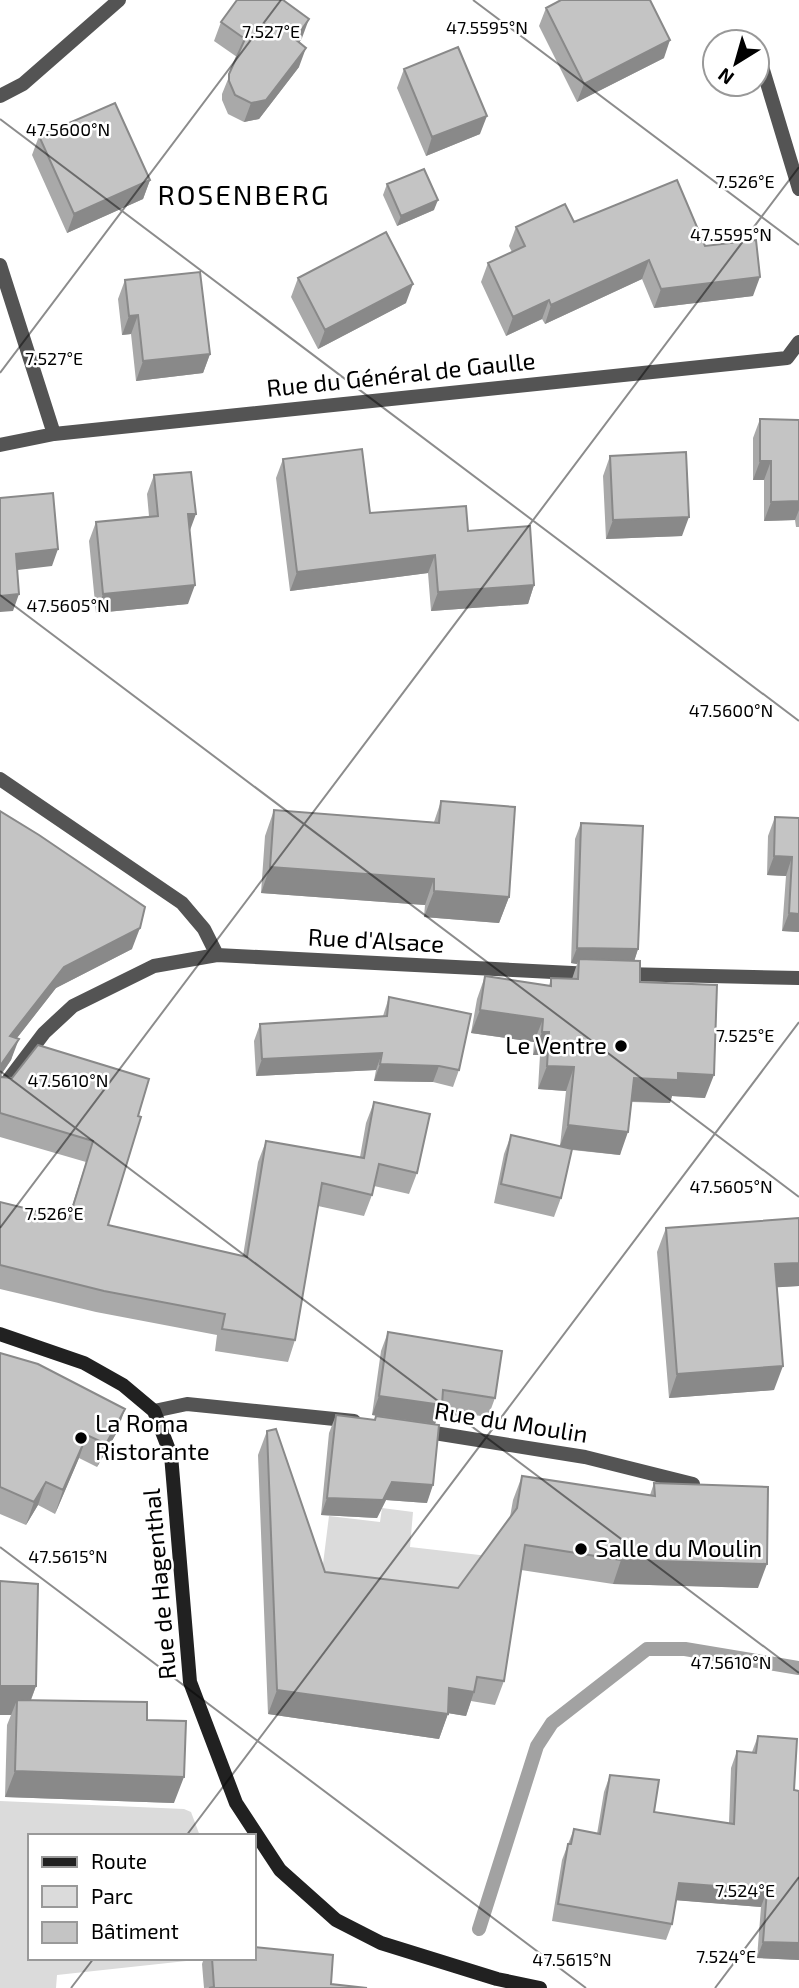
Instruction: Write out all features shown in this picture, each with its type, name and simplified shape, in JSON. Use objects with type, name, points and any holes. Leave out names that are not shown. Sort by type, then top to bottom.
[{"type":"main road","name":"Rue de Hagenthal","points":[[0,1335],[84,1363],[122,1385],[154,1411],[172,1455],[190,1682],[236,1803],[281,1870],[336,1920],[381,1943],[496,1984],[540,1988]]},
{"type":"street","points":[[0,96],[23,84],[119,0]]},
{"type":"street","points":[[771,96],[799,189]]},
{"type":"street","points":[[0,265],[54,434]]},
{"type":"street","name":"Rue du Général de Gaulle","points":[[0,445],[54,434],[787,358],[799,342]]},
{"type":"street","points":[[0,779],[181,903],[204,929],[217,956]]},
{"type":"street","name":"Rue d'Alsace","points":[[0,1091],[44,1033],[73,1006],[155,966],[217,956],[518,972],[799,978]]},
{"type":"street","points":[[154,1411],[187,1404],[374,1424]]},
{"type":"street","name":"Rue du Moulin","points":[[400,1428],[585,1457],[693,1485]]},
{"type":"green space","points":[[382,1508],[413,1512],[410,1547],[497,1557],[491,1606],[319,1596],[329,1516],[380,1522]]},
{"type":"green space","points":[[0,1801],[184,1809],[191,1812],[199,1834],[28,1834],[28,1960],[196,1960],[57,1975],[56,1988],[0,1988]]},
{"type":"building","points":[[237,0],[283,0],[309,19],[295,39],[306,48],[266,100],[251,103],[235,95],[229,81],[229,74],[245,39],[221,22]]},
{"type":"building","points":[[561,0],[650,0],[670,40],[584,84],[546,8]]},
{"type":"building","points":[[458,47],[487,116],[432,137],[404,69]]},
{"type":"building","points":[[115,103],[150,180],[74,214],[39,136]]},
{"type":"building","points":[[424,169],[438,200],[401,216],[387,184]]},
{"type":"building","points":[[677,180],[705,246],[756,240],[760,277],[661,289],[649,260],[551,305],[549,300],[513,317],[488,263],[525,246],[516,227],[565,204],[574,222]]},
{"type":"building","points":[[386,232],[413,284],[325,330],[298,278]]},
{"type":"building","points":[[200,272],[210,354],[143,361],[138,315],[129,316],[125,280]]},
{"type":"building","points":[[760,419],[799,420],[799,501],[771,502],[771,461],[760,461]]},
{"type":"building","points":[[362,449],[370,513],[466,506],[468,531],[530,526],[534,585],[438,592],[435,555],[297,572],[283,459]]},
{"type":"building","points":[[686,452],[689,517],[613,520],[610,456]]},
{"type":"building","points":[[191,472],[196,514],[188,514],[195,585],[103,594],[96,522],[158,516],[154,475]]},
{"type":"building","points":[[53,493],[58,549],[16,554],[19,594],[0,596],[0,498]]},
{"type":"building","points":[[441,801],[515,807],[509,897],[434,891],[434,879],[270,867],[274,810],[439,823]]},
{"type":"building","points":[[0,811],[145,907],[140,928],[64,967],[10,1036],[19,1039],[0,1066]]},
{"type":"building","points":[[775,817],[799,818],[799,914],[789,913],[792,857],[774,856]]},
{"type":"building","points":[[581,823],[643,826],[638,949],[577,948]]},
{"type":"building","points":[[579,959],[640,961],[640,982],[717,985],[714,1075],[678,1073],[678,1080],[634,1078],[628,1132],[568,1125],[574,1067],[547,1066],[549,1032],[542,1032],[543,1019],[480,1010],[485,976],[551,986],[551,978],[578,979]]},
{"type":"building","points":[[389,997],[471,1014],[459,1070],[439,1066],[380,1064],[382,1053],[262,1059],[260,1024],[387,1016]]},
{"type":"building","points":[[38,1045],[149,1079],[138,1116],[141,1117],[108,1225],[247,1257],[266,1141],[364,1158],[374,1102],[430,1114],[417,1173],[379,1164],[372,1195],[322,1183],[295,1340],[222,1329],[225,1314],[104,1291],[0,1265],[0,1202],[69,1219],[93,1141],[0,1113],[0,1073],[1,1077],[12,1078]]},
{"type":"building","points":[[511,1135],[572,1149],[561,1198],[501,1184]]},
{"type":"building","points":[[799,1218],[799,1263],[775,1264],[783,1366],[677,1374],[666,1228]]},
{"type":"building","points":[[388,1332],[502,1351],[495,1398],[443,1390],[442,1405],[379,1396]]},
{"type":"building","points":[[0,1353],[38,1364],[125,1409],[106,1444],[87,1435],[63,1490],[46,1482],[34,1502],[0,1487]]},
{"type":"building","points":[[336,1415],[375,1420],[376,1416],[439,1425],[433,1485],[392,1482],[383,1500],[327,1498]]},
{"type":"building","points":[[276,1429],[325,1572],[458,1588],[517,1508],[522,1476],[655,1496],[654,1483],[768,1487],[767,1564],[621,1560],[525,1545],[504,1681],[477,1677],[474,1692],[449,1688],[448,1714],[277,1690],[267,1431]]},
{"type":"building","points":[[0,1581],[38,1584],[36,1686],[0,1686]]},
{"type":"building","points":[[17,1700],[147,1702],[147,1720],[186,1721],[184,1777],[15,1771]]},
{"type":"building","points":[[758,1736],[797,1739],[794,1790],[799,1791],[799,1943],[763,1942],[767,1890],[679,1883],[672,1924],[558,1904],[568,1844],[571,1844],[574,1829],[600,1834],[610,1775],[659,1780],[654,1812],[734,1824],[737,1751],[756,1753]]},
{"type":"building","points":[[256,1947],[333,1955],[331,1984],[367,1988],[209,1988],[214,1987],[212,1960],[256,1960]]},
{"type":"waterway","points":[[479,1929],[537,1746],[552,1723],[647,1649],[685,1649],[799,1668]]},
{"type":"place","name":"Le Ventre","points":[[621,1046]]},
{"type":"place","name":"La Roma Ristorante","points":[[81,1438]]},
{"type":"place","name":"Salle du Moulin","points":[[581,1549]]},
{"type":"district","name":"ROSENBERG","points":[[244,195]]}]
